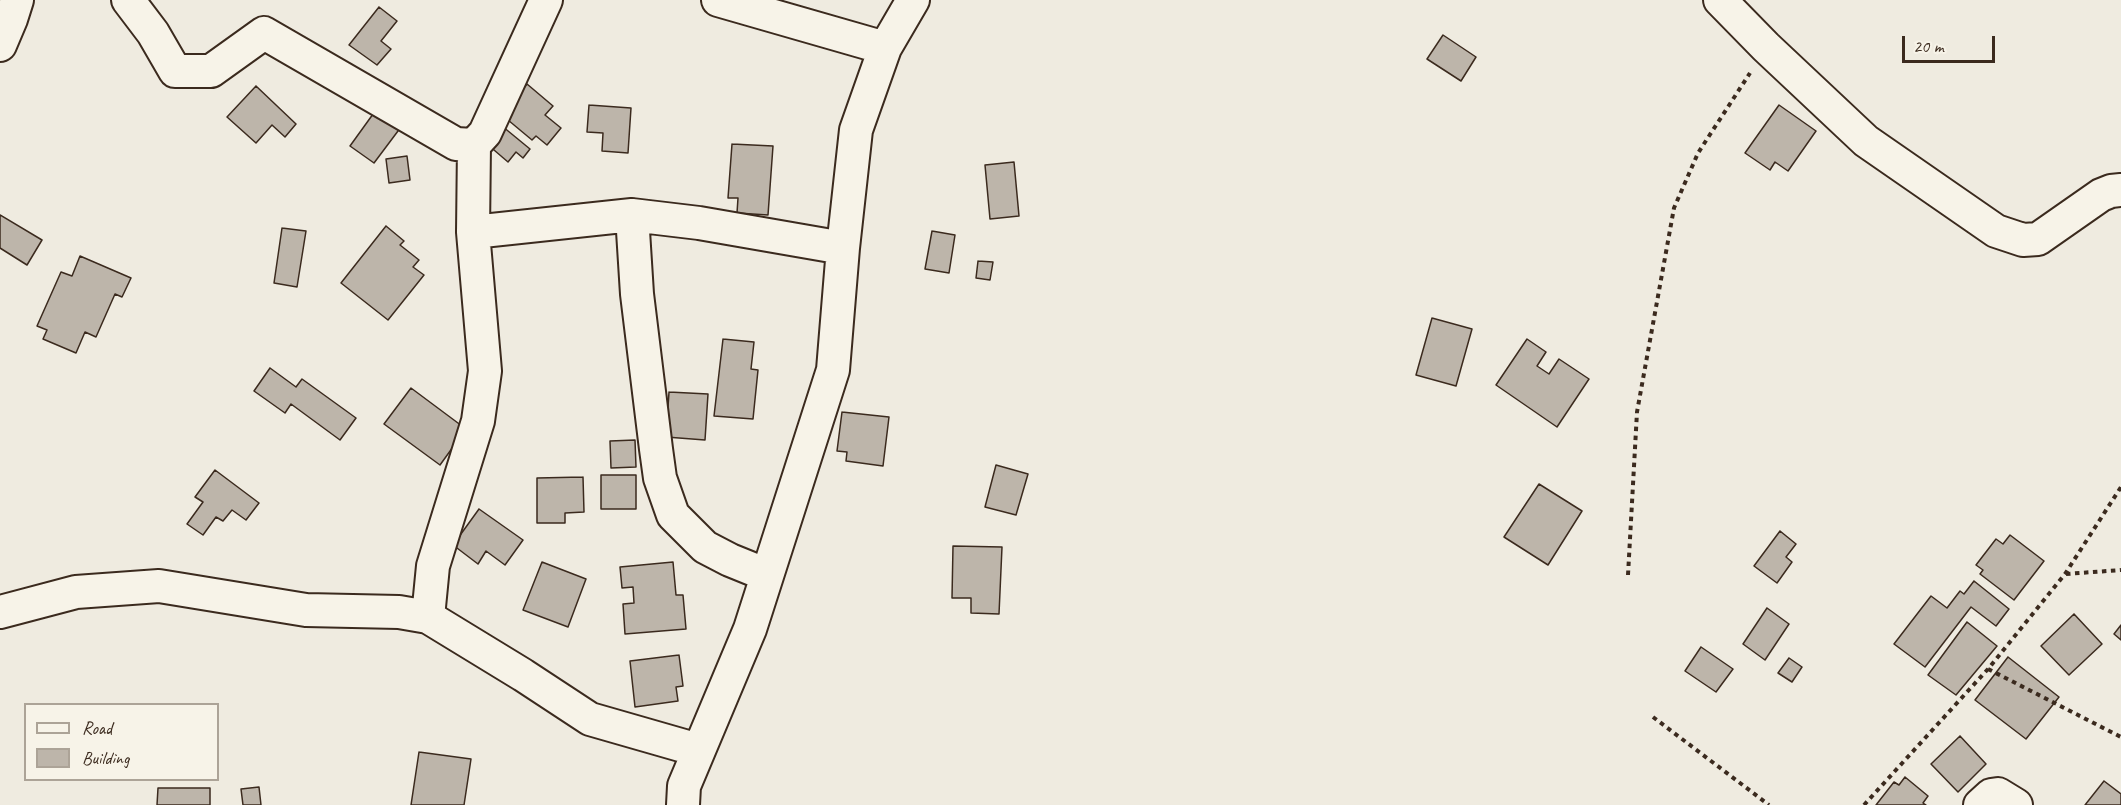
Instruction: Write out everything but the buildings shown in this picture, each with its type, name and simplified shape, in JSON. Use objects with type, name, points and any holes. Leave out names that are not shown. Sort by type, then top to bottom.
[{"type":"street","points":[[0,45],[12,19],[17,0]]},
{"type":"street","points":[[128,0],[153,33],[175,71],[211,71],[264,33],[456,144],[474,145]]},
{"type":"street","points":[[428,616],[433,566],[478,421],[485,371],[473,232],[474,145],[485,133],[546,0]]},
{"type":"street","points":[[718,0],[885,48]]},
{"type":"street","points":[[683,805],[684,786],[750,629],[833,370],[856,130],[885,48],[913,0]]},
{"type":"street","points":[[1720,0],[1766,47],[1866,141],[1996,231],[2023,240],[2038,239],[2101,195],[2121,190]]},
{"type":"street","points":[[473,232],[632,216],[699,223],[843,248]]},
{"type":"street","points":[[632,216],[637,294],[647,382],[660,478],[670,506],[679,521],[705,547],[767,575]]},
{"type":"street","points":[[0,612],[76,592],[159,586],[306,610],[399,612],[428,616],[590,719],[698,750]]},
{"type":"street","points":[[1980,805],[1991,795],[1998,794],[2016,805]]},
{"type":"path","points":[[1628,574],[1637,412],[1674,208],[1698,153],[1766,47]]},
{"type":"path","points":[[1864,805],[1988,669],[2066,574],[2121,487]]},
{"type":"path","points":[[2066,574],[2121,570]]},
{"type":"path","points":[[1988,669],[2121,737]]},
{"type":"path","points":[[1653,717],[1769,805]]}]
